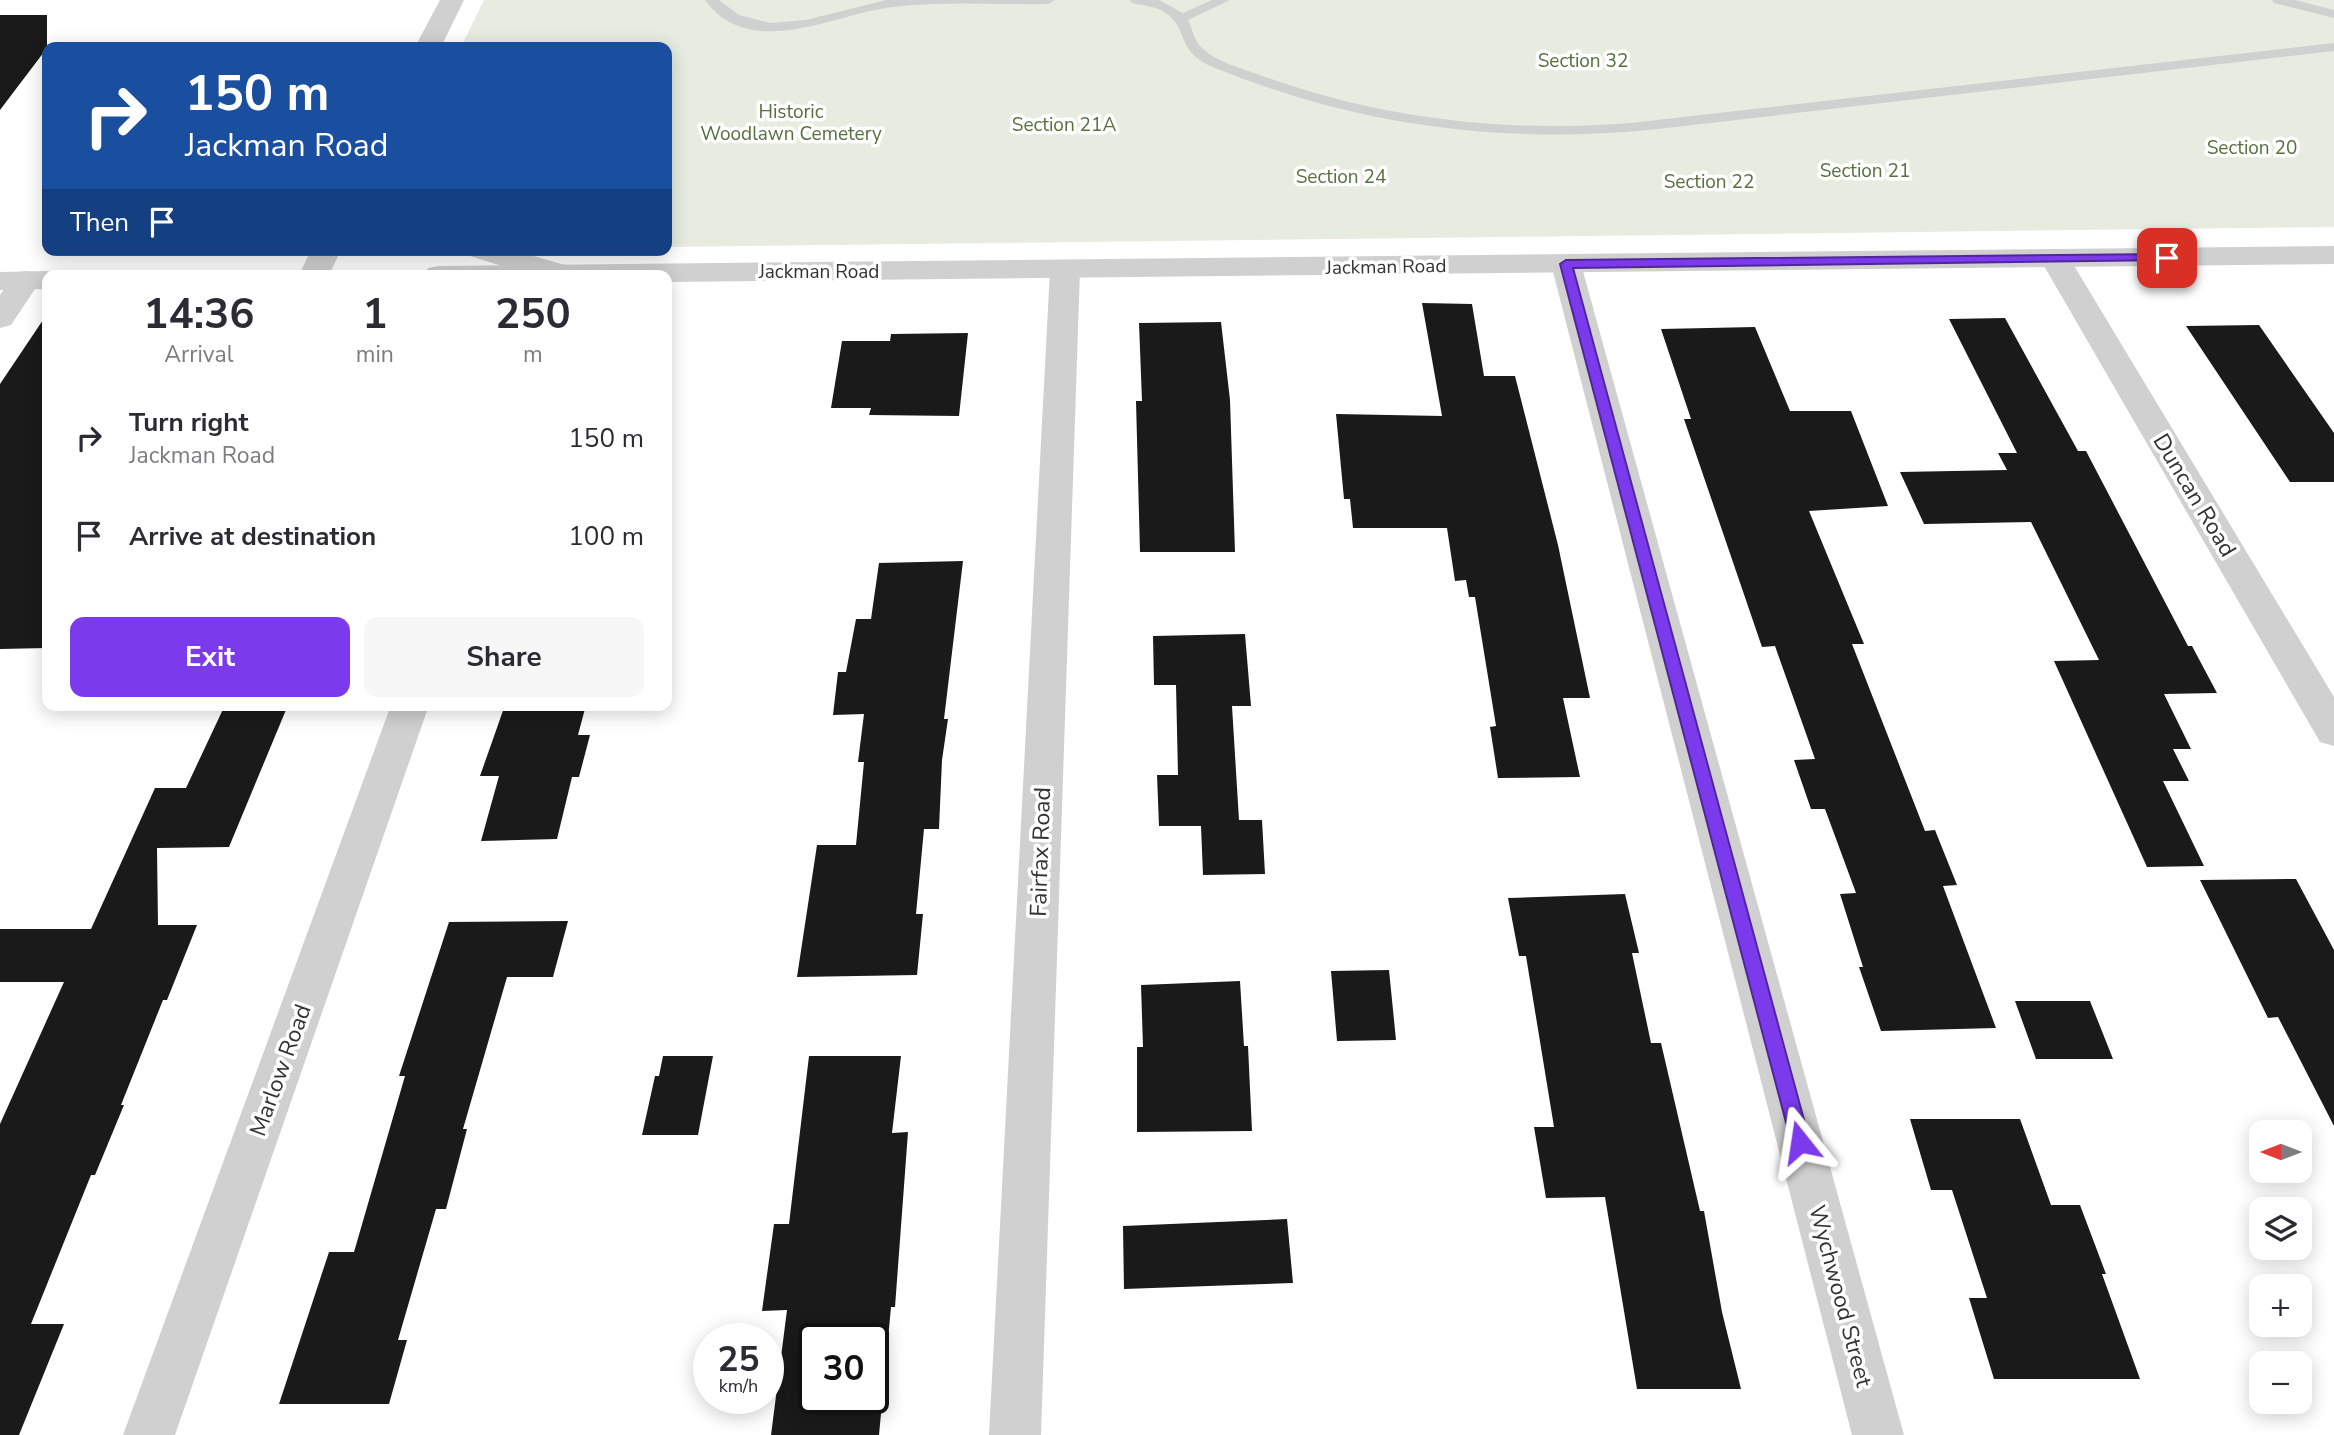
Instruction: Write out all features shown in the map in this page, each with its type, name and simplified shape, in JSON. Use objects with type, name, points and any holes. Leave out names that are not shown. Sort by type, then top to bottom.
[{"type":"street","points":[[431,42],[452,0]]},
{"type":"street","name":"Jackman Road","points":[[672,273],[2334,255]]},
{"type":"street","points":[[501,256],[550,270]]},
{"type":"street","name":"Duncan Road","points":[[2055,259],[2334,731]]},
{"type":"street","name":"Wychwood Street","points":[[1566,264],[1878,1435]]},
{"type":"street","name":"Fairfax Road","points":[[1015,1435],[1065,270]]},
{"type":"street","points":[[0,318],[25,280]]},
{"type":"street","name":"Marlow Road","points":[[149,1435],[408,711]]},
{"type":"lane","points":[[712,0],[726,15],[762,26],[782,27],[824,22],[890,3],[1048,0]]},
{"type":"lane","points":[[1137,0],[1164,6],[1180,19],[1190,43],[1197,52],[1213,62],[1299,93],[1352,107],[1448,125],[1541,132],[1616,129],[1685,122],[2334,47]]},
{"type":"lane","points":[[1180,19],[1223,0]]},
{"type":"lane","points":[[2279,0],[2334,14]]},
{"type":"green space","name":"Historic Woodlawn Cemetery","points":[[484,0],[2334,0],[2334,227],[672,247],[672,42],[463,42]]},
{"type":"building","points":[[0,15],[47,15],[47,42],[42,42],[42,55],[0,110]]},
{"type":"building","points":[[1422,303],[1472,304],[1484,376],[1515,376],[1558,545],[1590,698],[1563,698],[1580,777],[1498,778],[1490,727],[1496,726],[1475,597],[1469,597],[1466,580],[1455,581],[1447,528],[1353,528],[1350,499],[1344,499],[1336,414],[1442,416]]},
{"type":"building","points":[[2005,318],[2078,451],[2086,451],[2188,646],[2192,646],[2217,693],[2164,694],[2191,749],[2173,749],[2189,781],[2163,781],[2204,866],[2147,867],[2054,661],[2099,660],[2031,522],[1924,524],[1900,472],[2007,470],[1998,453],[2017,453],[1949,319]]},
{"type":"building","points":[[42,321],[42,648],[0,649],[0,384]]},
{"type":"building","points":[[1221,322],[1230,400],[1235,552],[1140,552],[1136,401],[1142,401],[1139,323]]},
{"type":"building","points":[[2259,325],[2334,433],[2334,482],[2290,482],[2186,326]]},
{"type":"building","points":[[1755,327],[1790,411],[1851,411],[1888,506],[1809,511],[1864,644],[1852,644],[1925,831],[1935,830],[1957,885],[1943,886],[1996,1028],[1881,1031],[1859,967],[1863,967],[1840,894],[1856,893],[1825,809],[1811,809],[1794,760],[1815,759],[1775,646],[1762,647],[1684,419],[1691,419],[1661,329]]},
{"type":"building","points":[[968,333],[959,416],[869,415],[871,408],[831,408],[842,341],[890,341],[891,334]]},
{"type":"building","points":[[963,561],[944,719],[948,719],[942,760],[939,829],[924,829],[916,914],[923,914],[917,975],[797,977],[817,845],[856,845],[864,762],[858,762],[864,714],[833,715],[838,672],[846,672],[856,619],[871,619],[879,563]]},
{"type":"building","points":[[1245,634],[1251,706],[1232,706],[1239,820],[1262,820],[1265,874],[1203,875],[1201,826],[1159,826],[1157,775],[1178,775],[1176,685],[1154,685],[1153,636]]},
{"type":"building","points":[[222,711],[286,711],[229,847],[157,848],[158,925],[197,925],[167,1000],[163,1000],[121,1105],[124,1105],[95,1175],[91,1175],[31,1324],[64,1324],[19,1435],[0,1435],[0,1124],[64,982],[0,982],[0,929],[91,929],[155,788],[186,788]]},
{"type":"building","points":[[503,711],[584,711],[578,735],[590,735],[579,777],[572,777],[557,839],[481,841],[499,776],[480,776]]},
{"type":"building","points":[[2296,879],[2334,950],[2334,1126],[2278,1017],[2268,1018],[2200,880]]},
{"type":"building","points":[[1625,894],[1639,953],[1632,953],[1651,1043],[1661,1043],[1700,1211],[1704,1211],[1722,1312],[1741,1389],[1637,1389],[1605,1197],[1546,1198],[1534,1127],[1554,1127],[1526,956],[1519,956],[1508,898]]},
{"type":"building","points":[[568,921],[553,977],[507,977],[463,1129],[467,1129],[446,1209],[436,1209],[398,1340],[407,1340],[389,1404],[279,1404],[329,1252],[354,1252],[405,1076],[399,1076],[449,922]]},
{"type":"building","points":[[1389,970],[1396,1040],[1337,1041],[1331,971]]},
{"type":"building","points":[[1240,981],[1244,1046],[1248,1046],[1252,1131],[1137,1132],[1137,1047],[1143,1047],[1141,985]]},
{"type":"building","points":[[2015,1001],[2090,1001],[2113,1059],[2036,1059]]},
{"type":"building","points":[[663,1056],[713,1056],[698,1135],[642,1135],[655,1076],[659,1076]]},
{"type":"building","points":[[809,1056],[901,1056],[892,1133],[908,1132],[895,1307],[891,1307],[889,1328],[889,1323],[798,1323],[798,1414],[881,1414],[879,1435],[771,1435],[774,1414],[784,1414],[784,1333],[787,1310],[762,1311],[774,1224],[789,1224]]},
{"type":"building","points":[[1910,1119],[2020,1119],[2051,1205],[2080,1205],[2140,1379],[1994,1379],[1969,1298],[1987,1298],[1952,1190],[1931,1190]]},
{"type":"building","points":[[1287,1219],[1293,1283],[1124,1289],[1123,1226]]},
{"type":"route","points":[[1800,1142],[1566,264],[2167,258]]},
{"type":"park label","name":"Section 32","points":[[1583,60]]},
{"type":"park label","name":"Section 21A","points":[[1064,124]]},
{"type":"park label","name":"Section 20","points":[[2252,147]]},
{"type":"park label","name":"Section 21","points":[[1865,170]]},
{"type":"park label","name":"Section 24","points":[[1341,176]]},
{"type":"park label","name":"Section 22","points":[[1709,181]]}]
